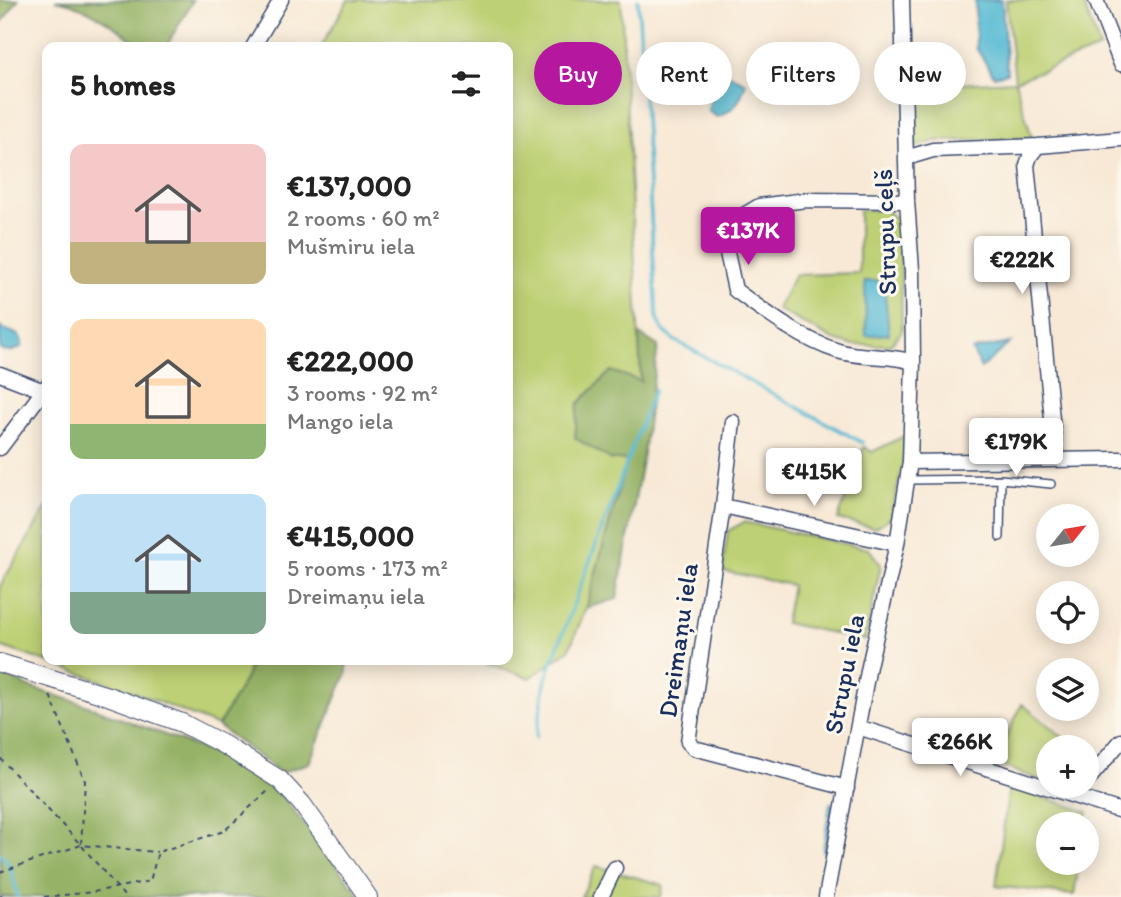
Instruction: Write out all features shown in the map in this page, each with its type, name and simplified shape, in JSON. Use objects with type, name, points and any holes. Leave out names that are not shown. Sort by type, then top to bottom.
[{"type":"street","points":[[256,42],[281,0]]},
{"type":"street","name":"Strupu ceļš","points":[[902,0],[907,201],[912,270],[910,462]]},
{"type":"street","points":[[1096,0],[1121,64]]},
{"type":"street","points":[[906,158],[933,150],[1038,146],[1121,139]]},
{"type":"street","points":[[1038,146],[1027,165],[1056,460]]},
{"type":"street","points":[[907,201],[806,200],[759,206],[734,221],[726,248],[735,290],[767,314],[840,352],[898,357],[913,362]]},
{"type":"street","points":[[0,374],[42,387]]},
{"type":"street","points":[[0,448],[42,393]]},
{"type":"street","name":"Dreimaņu iela","points":[[733,422],[688,742],[694,748],[847,788]]},
{"type":"street","points":[[910,462],[1121,459]]},
{"type":"street","name":"Strupu iela","points":[[826,897],[869,666],[897,544],[910,462]]},
{"type":"street","points":[[723,506],[897,544]]},
{"type":"street","points":[[0,663],[108,696],[192,728],[280,780],[302,804],[368,897]]},
{"type":"street","points":[[858,727],[1036,778]]},
{"type":"street","points":[[1099,767],[1121,741]]},
{"type":"street","points":[[1094,798],[1121,811]]},
{"type":"street","points":[[601,897],[615,867]]},
{"type":"lane","points":[[1000,479],[1000,537]]},
{"type":"lane","points":[[908,480],[1000,479],[1051,484]]},
{"type":"path","points":[[47,678],[50,699],[85,781],[81,845]]},
{"type":"path","points":[[0,758],[125,897]]},
{"type":"path","points":[[0,872],[81,845],[158,852],[224,831],[280,780]]},
{"type":"path","points":[[44,897],[93,892],[150,881],[158,852]]},
{"type":"green space","points":[[0,0],[18,0],[0,25]]},
{"type":"green space","points":[[55,0],[193,0],[169,42],[134,42],[100,18]]},
{"type":"green space","points":[[348,0],[621,0],[641,381],[627,460],[586,608],[569,650],[530,678],[492,665],[513,665],[513,42],[324,42]]},
{"type":"green space","points":[[1006,0],[1082,0],[1100,48],[1015,81]]},
{"type":"green space","points":[[1015,81],[1032,138],[935,141],[915,147],[914,105],[966,105],[966,83]]},
{"type":"green space","points":[[859,210],[885,210],[900,222],[902,331],[890,345],[852,345],[834,340],[777,309],[795,275],[859,273]]},
{"type":"green space","points":[[639,334],[658,346],[643,455],[617,599],[586,608],[627,460],[612,460],[575,438],[578,404],[611,371],[641,381]]},
{"type":"green space","points":[[904,436],[904,459],[891,517],[875,528],[838,519],[864,447],[872,452]]},
{"type":"green space","points":[[42,515],[42,660],[0,646],[0,586]]},
{"type":"green space","points":[[744,522],[869,549],[881,565],[865,640],[785,623],[792,585],[722,571],[728,531]]},
{"type":"green space","points":[[55,665],[250,665],[247,676],[218,726],[134,692]]},
{"type":"green space","points":[[250,665],[347,665],[347,672],[309,763],[281,773],[218,726],[247,676]]},
{"type":"green space","points":[[0,673],[29,687],[80,703],[226,758],[282,796],[361,897],[0,897]]},
{"type":"green space","points":[[1022,704],[1036,715],[1036,721],[1043,721],[1060,735],[1036,735],[1036,779],[994,763]]},
{"type":"green space","points":[[1009,786],[1036,795],[1036,798],[1045,798],[1088,812],[1036,812],[1036,875],[1077,875],[1074,895],[996,886]]},
{"type":"green space","points":[[596,866],[663,885],[661,897],[581,897]]},
{"type":"water","points":[[975,0],[1002,0],[1007,73],[994,76],[976,48]]},
{"type":"water","points":[[732,76],[746,83],[742,95],[728,112],[717,117],[708,111],[709,105],[732,105]]},
{"type":"water","points":[[865,281],[884,281],[889,334],[866,336]]},
{"type":"water","points":[[0,327],[18,335],[22,346],[11,351],[0,349]]},
{"type":"water","points":[[1010,343],[981,368],[972,350]]},
{"type":"water","points":[[830,803],[834,805],[826,852],[823,852]]},
{"type":"waterway","points":[[638,0],[657,317],[662,329],[674,340],[863,443]]},
{"type":"waterway","points":[[536,737],[546,678],[654,390]]},
{"type":"waterway","points":[[0,854],[10,868],[18,897]]}]
